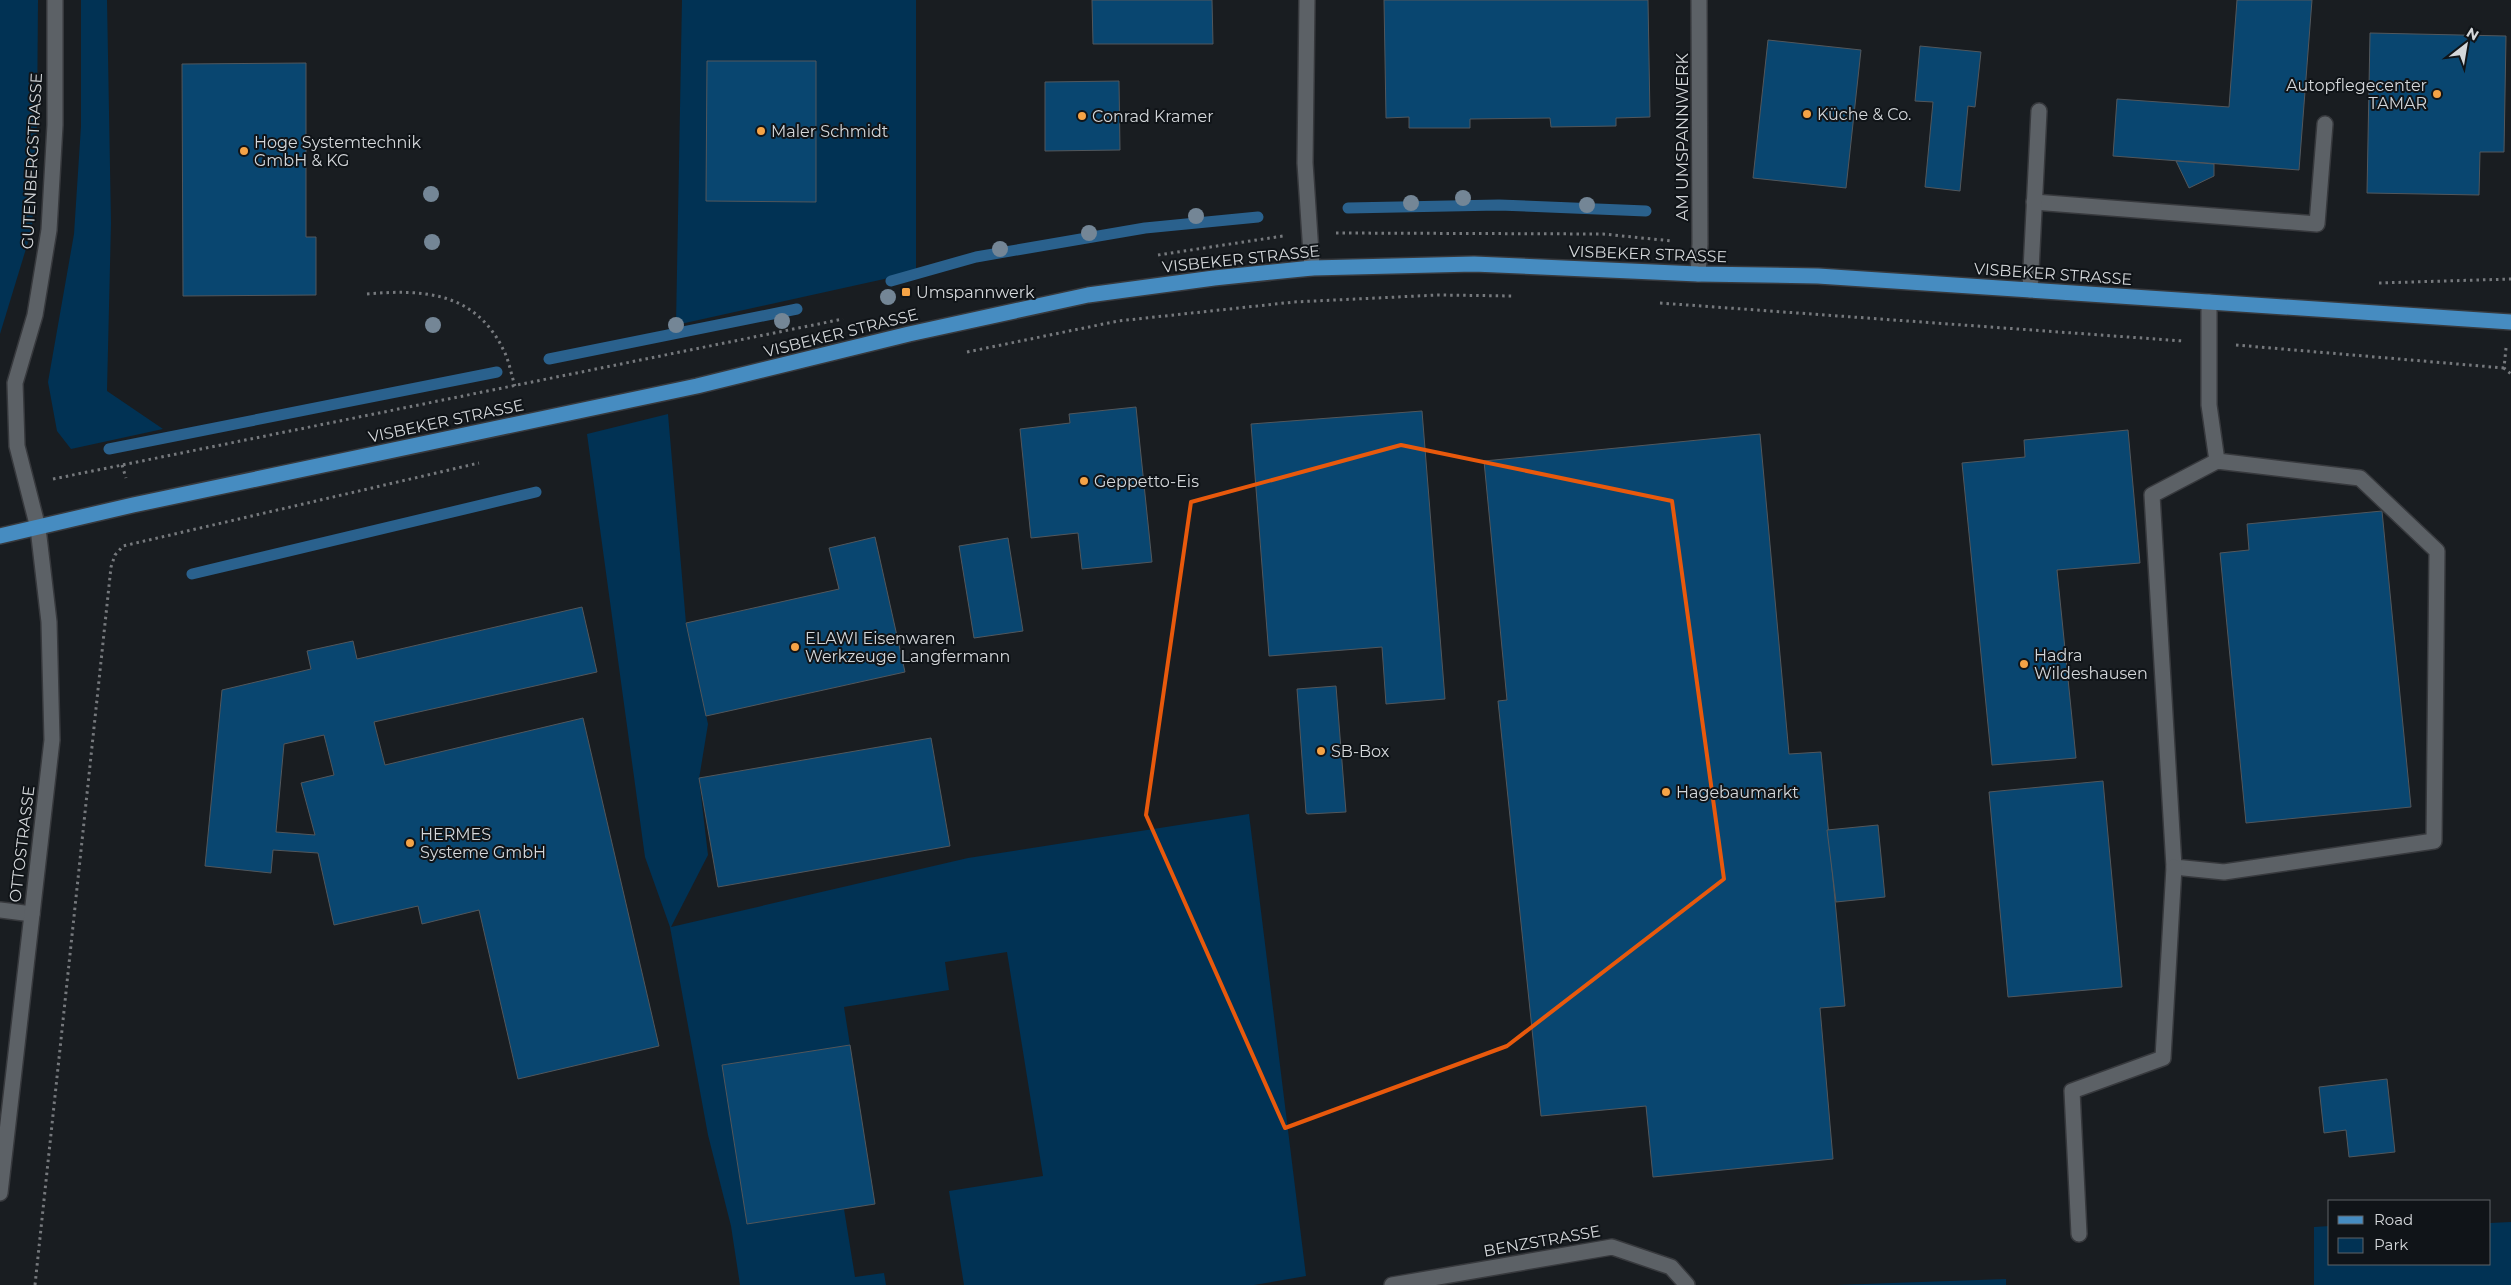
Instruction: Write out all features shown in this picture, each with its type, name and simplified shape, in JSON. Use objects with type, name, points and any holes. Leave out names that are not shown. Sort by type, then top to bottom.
[{"type":"main road","name":"VISBEKER STRASSE","points":[[0,536],[133,505],[696,386],[909,334],[1088,295],[1214,278],[1312,268],[1474,264],[1698,274],[1818,276],[2511,322]]},
{"type":"street","name":"GUTENBERGSTRASSE","points":[[38,528],[17,446],[15,383],[35,315],[49,230],[55,125],[55,0]]},
{"type":"street","points":[[1307,0],[1305,163],[1312,268]]},
{"type":"street","name":"AM UMSPANNWERK","points":[[1698,274],[1700,244],[1700,0]]},
{"type":"street","points":[[2030,290],[2039,111]]},
{"type":"street","points":[[2034,202],[2317,224],[2325,124]]},
{"type":"street","points":[[2208,302],[2210,405],[2217,461]]},
{"type":"street","points":[[2079,1234],[2072,1091],[2163,1058],[2174,867],[2152,495],[2217,461],[2360,478],[2437,551],[2434,841],[2224,872],[2174,867]]},
{"type":"street","name":"OTTOSTRASSE","points":[[0,1193],[52,740],[49,622],[38,528]]},
{"type":"street","points":[[0,910],[32,914]]},
{"type":"street","name":"BENZSTRASSE","points":[[1392,1285],[1612,1247],[1671,1267],[1687,1285]]},
{"type":"path","points":[[367,294],[406,291],[442,296],[468,308],[490,328],[504,350],[515,386]]},
{"type":"path","points":[[959,354],[1118,322],[1294,302],[1438,295],[1524,296]]},
{"type":"path","points":[[1650,302],[2209,343],[2504,368]]},
{"type":"path","points":[[35,1285],[111,566],[115,555],[123,546],[482,462]]},
{"type":"highlighted area","points":[[1401,445],[1672,501],[1724,879],[1507,1046],[1285,1128],[1146,815],[1191,502]]},
{"type":"green space","points":[[0,0],[38,0],[37,125],[32,229],[0,334]]},
{"type":"green space","points":[[81,0],[107,0],[111,223],[107,391],[163,429],[71,449],[57,431],[48,382],[74,234],[81,126]]},
{"type":"green space","points":[[682,0],[916,0],[916,272],[676,325]]},
{"type":"green space","points":[[668,414],[686,623],[708,724],[699,779],[708,855],[671,927],[968,858],[1249,814],[1306,1276],[1254,1285],[964,1285],[949,1191],[1043,1176],[1007,952],[945,962],[949,990],[844,1007],[850,1045],[722,1065],[747,1224],[844,1209],[855,1277],[884,1273],[886,1285],[740,1285],[731,1226],[708,1135],[670,927],[645,857],[587,434]]},
{"type":"green space","points":[[2511,1222],[2511,1285],[2314,1285],[2314,1227],[2328,1226],[2328,1265],[2491,1265],[2491,1223]]},
{"type":"green space","points":[[2006,1279],[2006,1285],[1836,1285]]},
{"type":"building","points":[[1092,0],[1212,0],[1213,44],[1093,44]]},
{"type":"building","points":[[1384,0],[1648,0],[1650,117],[1616,118],[1616,126],[1551,127],[1550,118],[1470,119],[1470,128],[1409,128],[1409,117],[1386,118]]},
{"type":"building","points":[[2237,0],[2312,0],[2299,170],[2113,156],[2117,99],[2229,107]]},
{"type":"building","name":"Autopflegecenter TAMAR","points":[[2370,33],[2506,36],[2504,152],[2480,152],[2479,195],[2367,193]]},
{"type":"building","name":"Küche & Co.","points":[[1768,40],[1861,50],[1846,188],[1753,178]]},
{"type":"building","points":[[1920,46],[1981,52],[1975,107],[1968,106],[1960,191],[1925,187],[1933,102],[1915,101]]},
{"type":"building","name":"Maler Schmidt","points":[[707,61],[816,61],[816,202],[706,201]]},
{"type":"building","name":"Hoge Systemtechnik GmbH & KG","points":[[306,63],[306,237],[316,237],[316,295],[183,296],[182,64]]},
{"type":"building","name":"Conrad Kramer","points":[[1119,81],[1120,150],[1045,151],[1045,82]]},
{"type":"building","points":[[2176,161],[2214,164],[2214,176],[2189,188]]},
{"type":"building","name":"Geppetto-Eis","points":[[1136,407],[1152,562],[1082,569],[1078,533],[1031,538],[1020,429],[1070,423],[1069,414]]},
{"type":"building","points":[[1422,411],[1445,699],[1386,704],[1382,647],[1269,656],[1251,424]]},
{"type":"building","name":"Hadra Wildeshausen","points":[[2128,430],[2140,563],[2057,570],[2076,758],[1992,765],[1962,463],[2025,457],[2024,440]]},
{"type":"building","name":"Hagebaumarkt","points":[[1760,434],[1789,754],[1821,752],[1845,1006],[1820,1008],[1833,1159],[1653,1177],[1646,1106],[1541,1116],[1498,701],[1507,700],[1484,461]]},
{"type":"building","points":[[2382,511],[2411,807],[2246,823],[2220,553],[2249,550],[2247,524]]},
{"type":"building","name":"ELAWI Eisenwaren Werkzeuge Langfermann","points":[[875,537],[905,672],[706,716],[686,623],[839,589],[829,548]]},
{"type":"building","points":[[1008,538],[1023,631],[974,638],[959,546]]},
{"type":"building","name":"HERMES Systeme GmbH","points":[[582,607],[597,672],[374,722],[385,765],[583,718],[659,1046],[518,1079],[479,910],[422,924],[418,906],[334,925],[318,853],[273,850],[271,873],[205,866],[222,690],[311,669],[307,651],[353,641],[357,659]],"holes":[[[324,735],[334,775],[301,783],[315,835],[276,832],[284,744]]]},
{"type":"building","name":"SB-Box","points":[[1336,686],[1346,812],[1308,814],[1306,813],[1297,689]]},
{"type":"building","points":[[931,738],[950,846],[718,887],[699,778]]},
{"type":"building","points":[[2103,781],[2122,987],[2008,997],[1989,792]]},
{"type":"building","points":[[1878,825],[1885,897],[1836,902],[1827,830]]},
{"type":"building","points":[[850,1045],[875,1204],[747,1224],[722,1065]]},
{"type":"building","points":[[2387,1079],[2395,1152],[2349,1157],[2346,1130],[2324,1133],[2319,1087]]},
{"type":"waterway","points":[[1348,208],[1499,205],[1646,211]]},
{"type":"waterway","points":[[891,281],[976,257],[1145,228],[1258,217]]},
{"type":"waterway","points":[[549,359],[797,309]]},
{"type":"waterway","points":[[109,449],[497,372]]},
{"type":"waterway","points":[[192,574],[536,492]]},
{"type":"place","name":"Autopflegecenter TAMAR","points":[[2437,94]]},
{"type":"place","name":"Küche & Co.","points":[[1807,114]]},
{"type":"place","name":"Conrad Kramer","points":[[1082,116]]},
{"type":"place","name":"Maler Schmidt","points":[[761,131]]},
{"type":"place","name":"Hoge Systemtechnik GmbH & KG","points":[[244,151]]},
{"type":"place","name":"Umspannwerk","points":[[906,292]]},
{"type":"place","name":"Geppetto-Eis","points":[[1084,481]]},
{"type":"place","name":"ELAWI Eisenwaren Werkzeuge Langfermann","points":[[795,647]]},
{"type":"place","name":"Hadra Wildeshausen","points":[[2024,664]]},
{"type":"place","name":"SB-Box","points":[[1321,751]]},
{"type":"place","name":"Hagebaumarkt","points":[[1666,792]]},
{"type":"place","name":"HERMES Systeme GmbH","points":[[410,843]]}]
